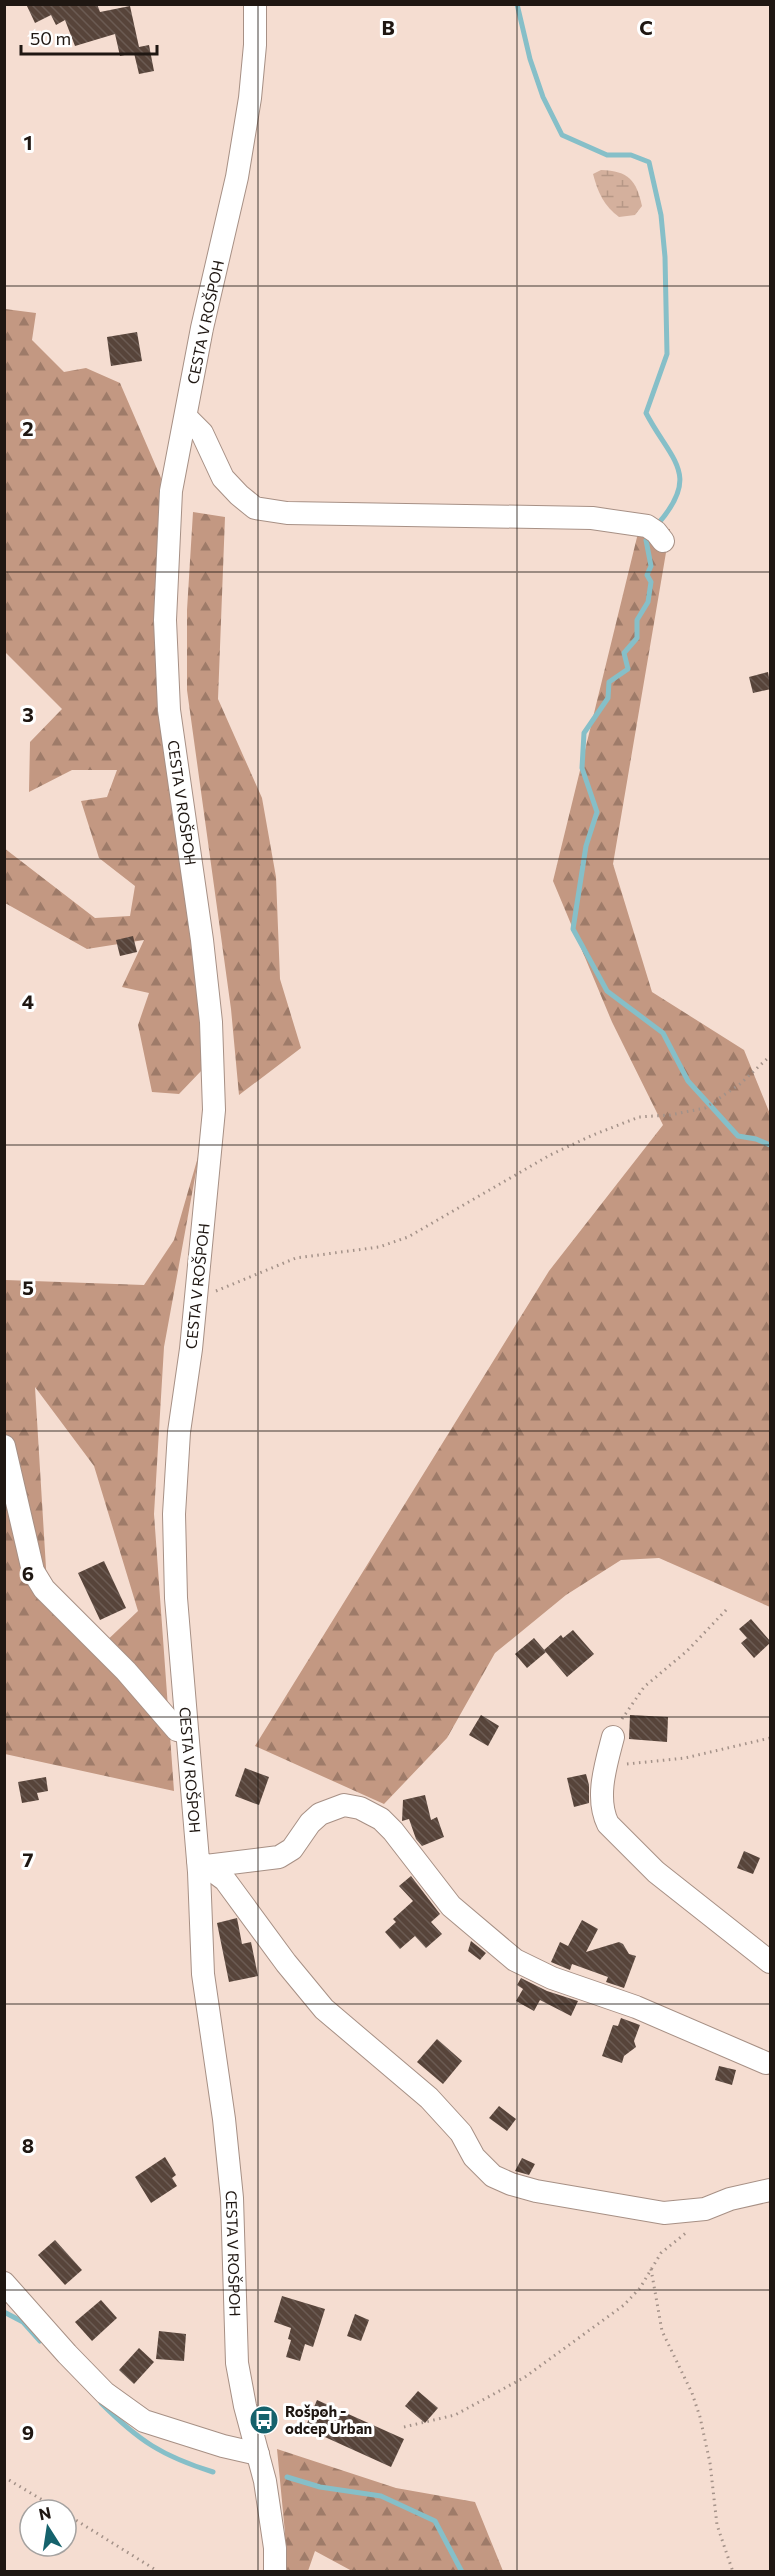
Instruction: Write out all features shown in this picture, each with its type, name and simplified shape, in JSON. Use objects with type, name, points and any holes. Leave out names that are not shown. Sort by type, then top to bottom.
[{"type":"street","name":"CESTA V ROŠPOH","points":[[255,4],[255,45],[250,98],[237,177],[202,328],[171,491],[165,620],[169,710],[202,940],[211,1022],[214,1110],[191,1349],[179,1432],[174,1514],[176,1598],[186,1732],[202,1863],[203,1974],[232,2198],[238,2372],[271,2516],[275,2571]]},
{"type":"street","points":[[186,417],[202,433],[223,478],[255,508],[287,513],[592,518],[647,526],[663,541]]},
{"type":"street","points":[[4,1446],[33,1571],[44,1589],[126,1671],[177,1730],[186,1732]]},
{"type":"street","points":[[613,1737],[602,1789],[604,1816],[614,1832],[656,1872],[771,1962]]},
{"type":"street","points":[[202,1863],[279,1857],[292,1849],[310,1823],[320,1814],[333,1807],[344,1805],[360,1808],[381,1819],[451,1906],[515,1960],[552,1978],[636,2007],[766,2063]]},
{"type":"street","points":[[202,1863],[225,1880],[286,1963],[324,2009],[429,2098],[460,2133],[474,2157],[493,2176],[536,2191],[664,2213],[705,2209],[730,2199],[771,2190]]},
{"type":"street","points":[[4,2283],[67,2355],[105,2393],[144,2421],[223,2446],[258,2454]]},
{"type":"path","points":[[195,1299],[284,1262],[308,1255],[379,1247],[394,1243],[429,1227],[511,1177],[576,1142],[639,1117],[670,1115],[705,1108],[726,1095],[771,1056]]},
{"type":"path","points":[[613,1737],[627,1709],[644,1687],[701,1637],[728,1608]]},
{"type":"path","points":[[605,1767],[685,1758],[771,1738]]},
{"type":"path","points":[[404,2427],[455,2415],[525,2378],[624,2305],[640,2288],[661,2253],[694,2226],[705,2209]]},
{"type":"path","points":[[651,2267],[662,2331],[692,2392],[700,2417],[710,2463],[717,2525],[733,2571]]},
{"type":"path","points":[[4,2477],[39,2498]]},
{"type":"path","points":[[78,2521],[159,2571]]},
{"type":"green space","points":[[601,170],[618,172],[634,183],[642,206],[635,215],[619,217],[606,204],[599,193],[593,174]]},
{"type":"green space","points":[[5,309],[36,313],[32,340],[64,372],[86,368],[120,383],[161,478],[156,611],[199,966],[203,1069],[179,1094],[152,1092],[138,1025],[149,993],[122,987],[144,940],[87,949],[5,903],[4,848],[95,918],[130,916],[135,886],[99,858],[81,801],[107,797],[117,770],[72,770],[29,792],[30,742],[62,709],[5,652]]},
{"type":"green space","points":[[193,512],[225,517],[218,699],[262,798],[276,877],[280,979],[301,1048],[239,1095],[231,1009],[187,690],[187,610]]},
{"type":"green space","points":[[639,529],[670,529],[613,864],[652,992],[744,1050],[770,1114],[770,1607],[659,1558],[621,1560],[566,1595],[495,1653],[447,1738],[384,1804],[255,1746],[549,1271],[663,1125],[612,1022],[553,881]]},
{"type":"green space","points":[[200,1150],[164,1347],[154,1514],[174,1791],[5,1754],[5,1280],[144,1285],[174,1240]],"holes":[[[35,1387],[94,1466],[138,1611],[100,1647],[48,1601]]]},
{"type":"green space","points":[[277,2449],[396,2488],[475,2502],[503,2571],[352,2571],[315,2551],[308,2571],[284,2571],[285,2533]]},
{"type":"building","points":[[26,4],[97,4],[100,12],[130,6],[139,47],[149,45],[154,71],[139,74],[134,53],[120,56],[115,34],[75,46],[65,20],[56,25],[51,15],[35,23]]},
{"type":"building","points":[[137,332],[142,361],[111,366],[107,337]]},
{"type":"building","points":[[768,672],[771,689],[753,693],[749,677]]},
{"type":"building","points":[[133,936],[137,952],[120,956],[116,940]]},
{"type":"building","points":[[104,1561],[126,1608],[100,1620],[78,1573]]},
{"type":"building","points":[[751,1619],[771,1642],[754,1658],[741,1643],[747,1638],[739,1629]]},
{"type":"building","points":[[573,1630],[594,1654],[567,1677],[544,1650],[561,1635],[563,1638]]},
{"type":"building","points":[[534,1638],[546,1652],[527,1668],[515,1654]]},
{"type":"building","points":[[481,1715],[499,1726],[488,1746],[469,1735]]},
{"type":"building","points":[[630,1715],[668,1717],[667,1742],[629,1739]]},
{"type":"building","points":[[245,1768],[269,1777],[259,1805],[235,1796]]},
{"type":"building","points":[[586,1774],[589,1785],[589,1803],[574,1807],[567,1778]]},
{"type":"building","points":[[46,1777],[48,1791],[37,1793],[39,1800],[22,1803],[18,1782]]},
{"type":"building","points":[[425,1795],[431,1820],[437,1817],[444,1837],[422,1846],[416,1839],[409,1819],[402,1821],[403,1800]]},
{"type":"building","points":[[744,1851],[760,1858],[753,1874],[737,1868]]},
{"type":"building","points":[[411,1876],[440,1914],[431,1922],[442,1934],[426,1948],[415,1936],[400,1949],[385,1932],[396,1922],[393,1919],[413,1901],[399,1886]]},
{"type":"building","points":[[237,1918],[242,1944],[251,1942],[258,1976],[229,1982],[217,1923]]},
{"type":"building","points":[[582,1920],[598,1929],[586,1952],[619,1942],[629,1954],[636,1956],[624,1988],[606,1982],[608,1977],[572,1964],[570,1970],[551,1962],[560,1942],[568,1946]]},
{"type":"building","points":[[471,1941],[486,1953],[480,1960],[468,1951]]},
{"type":"building","points":[[521,1978],[547,1991],[578,2001],[571,2016],[540,2000],[534,2011],[516,2001],[523,1989],[517,1985]]},
{"type":"building","points":[[621,2018],[640,2025],[634,2041],[636,2047],[624,2056],[622,2063],[602,2056],[613,2025],[618,2026]]},
{"type":"building","points":[[437,2039],[462,2061],[443,2084],[417,2062]]},
{"type":"building","points":[[719,2066],[736,2070],[732,2085],[715,2080]]},
{"type":"building","points":[[499,2106],[516,2119],[507,2131],[489,2118]]},
{"type":"building","points":[[165,2157],[176,2175],[172,2178],[177,2186],[151,2203],[135,2177]]},
{"type":"building","points":[[522,2158],[535,2164],[529,2175],[515,2171]]},
{"type":"building","points":[[55,2240],[82,2270],[65,2285],[38,2255]]},
{"type":"building","points":[[282,2296],[325,2309],[313,2347],[305,2344],[300,2361],[286,2357],[291,2340],[288,2339],[291,2328],[274,2322]]},
{"type":"building","points":[[101,2300],[117,2318],[92,2341],[75,2322]]},
{"type":"building","points":[[355,2314],[369,2320],[361,2341],[347,2336]]},
{"type":"building","points":[[159,2331],[186,2334],[184,2361],[156,2359]]},
{"type":"building","points":[[139,2348],[154,2362],[134,2384],[119,2370]]},
{"type":"building","points":[[418,2391],[438,2408],[425,2423],[405,2406]]},
{"type":"building","points":[[317,2400],[404,2439],[391,2467],[305,2428]]},
{"type":"waterway","points":[[517,4],[530,59],[543,97],[562,135],[607,155],[631,155],[649,162],[661,215],[665,257],[667,354],[646,413],[672,456],[678,468],[680,480],[678,493],[657,525]]},
{"type":"waterway","points":[[650,535],[646,540],[651,566],[647,575],[651,582],[648,602],[637,620],[637,638],[624,653],[628,669],[609,682],[608,698],[584,733],[582,768],[597,812],[586,846],[573,929],[607,991],[663,1033],[688,1081],[738,1136],[756,1139],[770,1145]]},
{"type":"waterway","points":[[4,2312],[23,2322],[40,2341]]},
{"type":"waterway","points":[[101,2403],[127,2428],[152,2446],[179,2460],[213,2472]]},
{"type":"waterway","points":[[287,2477],[320,2487],[381,2496],[435,2521],[462,2572]]},
{"type":"place","name":"Rošpoh - odcep Urban","points":[[264,2420]]}]
